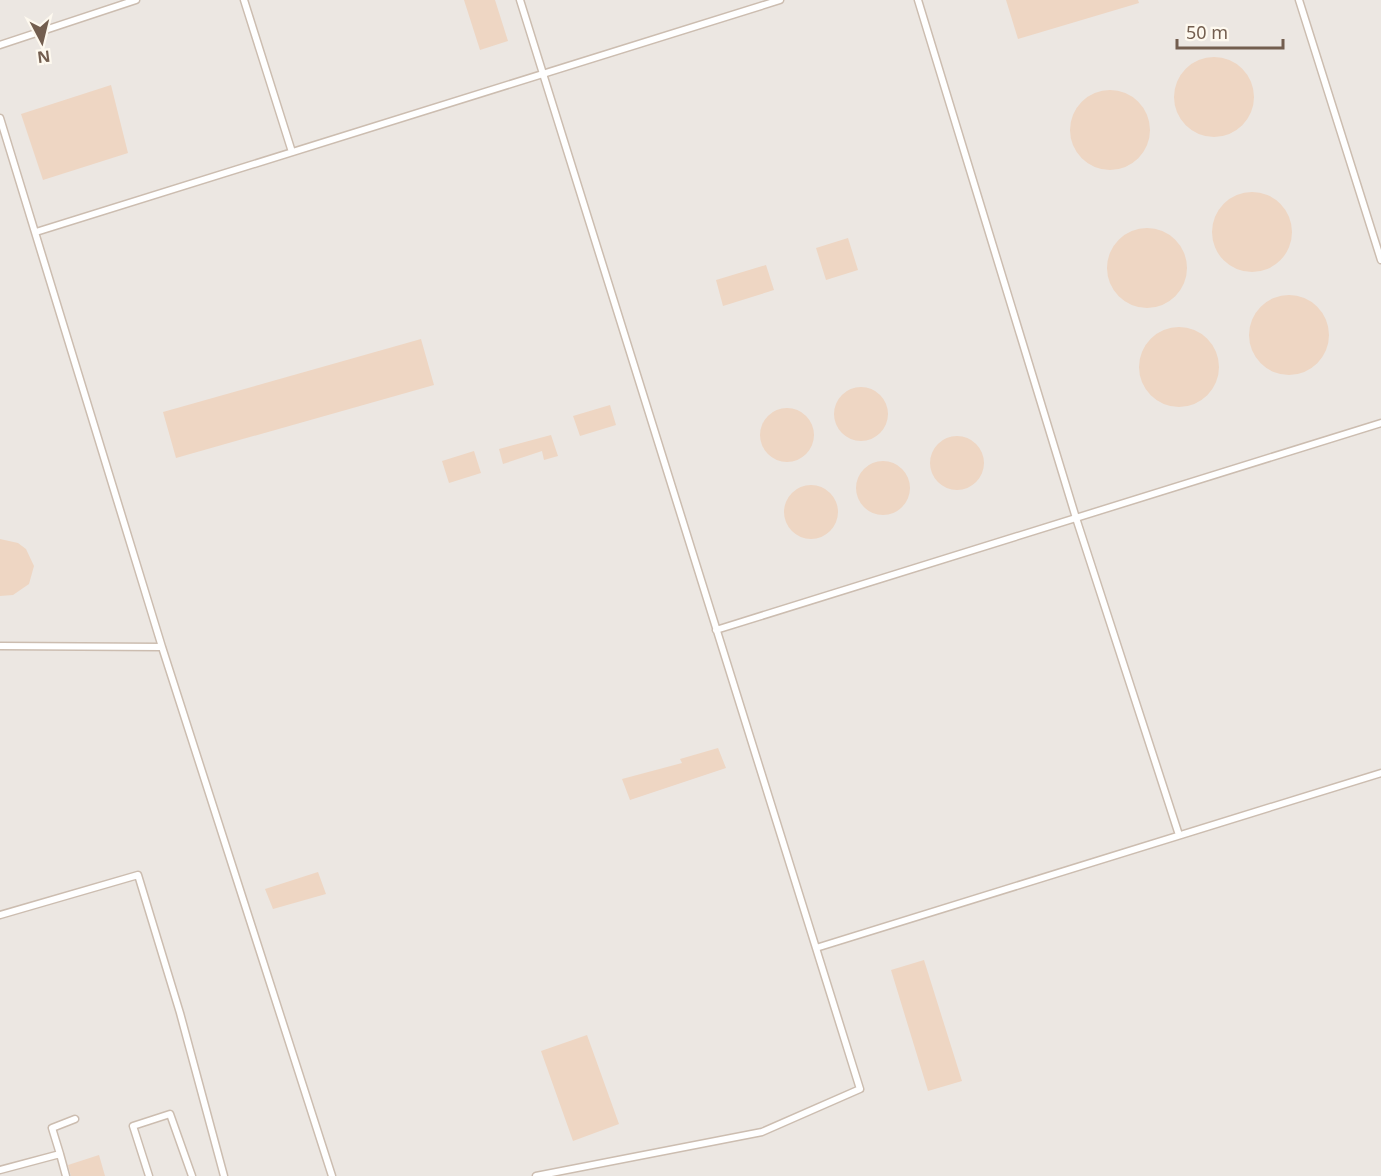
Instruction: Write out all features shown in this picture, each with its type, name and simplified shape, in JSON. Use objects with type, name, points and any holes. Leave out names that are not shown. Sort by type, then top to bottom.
[{"type":"lane","points":[[0,45],[136,0]]},
{"type":"lane","points":[[244,0],[292,152]]},
{"type":"lane","points":[[520,0],[860,1089],[762,1132],[536,1176]]},
{"type":"lane","points":[[36,232],[780,0]]},
{"type":"lane","points":[[918,0],[1076,518],[1179,835]]},
{"type":"lane","points":[[1299,0],[1381,260]]},
{"type":"lane","points":[[0,118],[162,647],[332,1176]]},
{"type":"lane","points":[[716,630],[1381,423]]},
{"type":"lane","points":[[0,646],[162,647]]},
{"type":"lane","points":[[816,948],[1381,772]]},
{"type":"lane","points":[[0,915],[138,874],[180,1013],[224,1175],[216,1176]]},
{"type":"lane","points":[[149,1176],[133,1126],[170,1114],[192,1176]]},
{"type":"lane","points":[[66,1176],[52,1128],[75,1119]]},
{"type":"lane","points":[[0,1170],[60,1154]]},
{"type":"shaded area","points":[[0,0],[1381,0],[1381,1176],[0,1176]]},
{"type":"building","points":[[464,0],[495,0],[508,41],[480,50]]},
{"type":"building","points":[[1006,0],[1138,0],[1139,3],[1018,39]]},
{"type":"building","points":[[1206,57],[1222,57],[1243,68],[1254,89],[1254,105],[1243,126],[1222,137],[1206,137],[1192,131],[1180,119],[1174,105],[1174,89],[1180,75],[1192,63]]},
{"type":"building","points":[[111,85],[128,153],[43,180],[21,114]]},
{"type":"building","points":[[1102,90],[1118,90],[1139,101],[1150,122],[1150,138],[1139,159],[1118,170],[1102,170],[1088,164],[1076,152],[1070,138],[1070,122],[1076,108],[1088,96]]},
{"type":"building","points":[[1244,192],[1260,192],[1281,203],[1292,224],[1292,240],[1281,261],[1260,272],[1244,272],[1230,266],[1218,254],[1212,240],[1212,224],[1218,210],[1230,198]]},
{"type":"building","points":[[1139,228],[1155,228],[1176,239],[1187,260],[1187,276],[1176,297],[1155,308],[1139,308],[1125,302],[1113,290],[1107,276],[1107,260],[1113,246],[1125,234]]},
{"type":"building","points":[[848,238],[858,270],[826,280],[816,248]]},
{"type":"building","points":[[766,265],[774,290],[723,306],[716,280]]},
{"type":"building","points":[[1281,295],[1297,295],[1318,306],[1329,327],[1329,343],[1318,364],[1297,375],[1281,375],[1267,369],[1255,357],[1249,343],[1249,327],[1255,313],[1267,301]]},
{"type":"building","points":[[1171,327],[1187,327],[1208,338],[1219,359],[1219,375],[1208,396],[1187,407],[1171,407],[1157,401],[1145,389],[1139,375],[1139,359],[1145,345],[1157,333]]},
{"type":"building","points":[[421,339],[434,385],[176,458],[163,412]]},
{"type":"building","points":[[856,387],[866,387],[876,391],[884,399],[888,414],[884,429],[876,437],[866,441],[856,441],[846,437],[838,429],[834,419],[834,409],[838,399],[846,391]]},
{"type":"building","points":[[610,405],[616,425],[580,436],[573,416]]},
{"type":"building","points":[[782,408],[792,408],[802,412],[810,420],[814,435],[810,450],[802,458],[792,462],[782,462],[772,458],[764,450],[760,440],[760,430],[764,420],[772,412]]},
{"type":"building","points":[[551,435],[558,456],[544,460],[542,451],[503,464],[499,449]]},
{"type":"building","points":[[952,436],[962,436],[972,440],[980,448],[984,463],[980,478],[972,486],[962,490],[952,490],[942,486],[934,478],[930,468],[930,458],[934,448],[942,440]]},
{"type":"building","points":[[474,451],[481,473],[449,483],[442,461]]},
{"type":"building","points":[[878,461],[888,461],[898,465],[906,473],[910,488],[906,503],[898,511],[888,515],[878,515],[868,511],[860,503],[856,493],[856,483],[860,473],[868,465]]},
{"type":"building","points":[[806,485],[816,485],[826,489],[834,497],[838,512],[834,527],[826,535],[816,539],[806,539],[796,535],[788,527],[784,517],[784,507],[788,497],[796,489]]},
{"type":"building","points":[[0,539],[18,543],[26,549],[34,566],[29,584],[13,595],[0,596]]},
{"type":"building","points":[[718,748],[726,768],[630,800],[622,779],[682,763],[680,759]]},
{"type":"building","points":[[318,872],[326,894],[273,909],[265,889]]},
{"type":"building","points":[[924,960],[962,1081],[928,1091],[891,970]]},
{"type":"building","points":[[587,1035],[619,1124],[573,1141],[541,1051]]},
{"type":"building","points":[[99,1155],[105,1176],[71,1176],[68,1165]]}]
